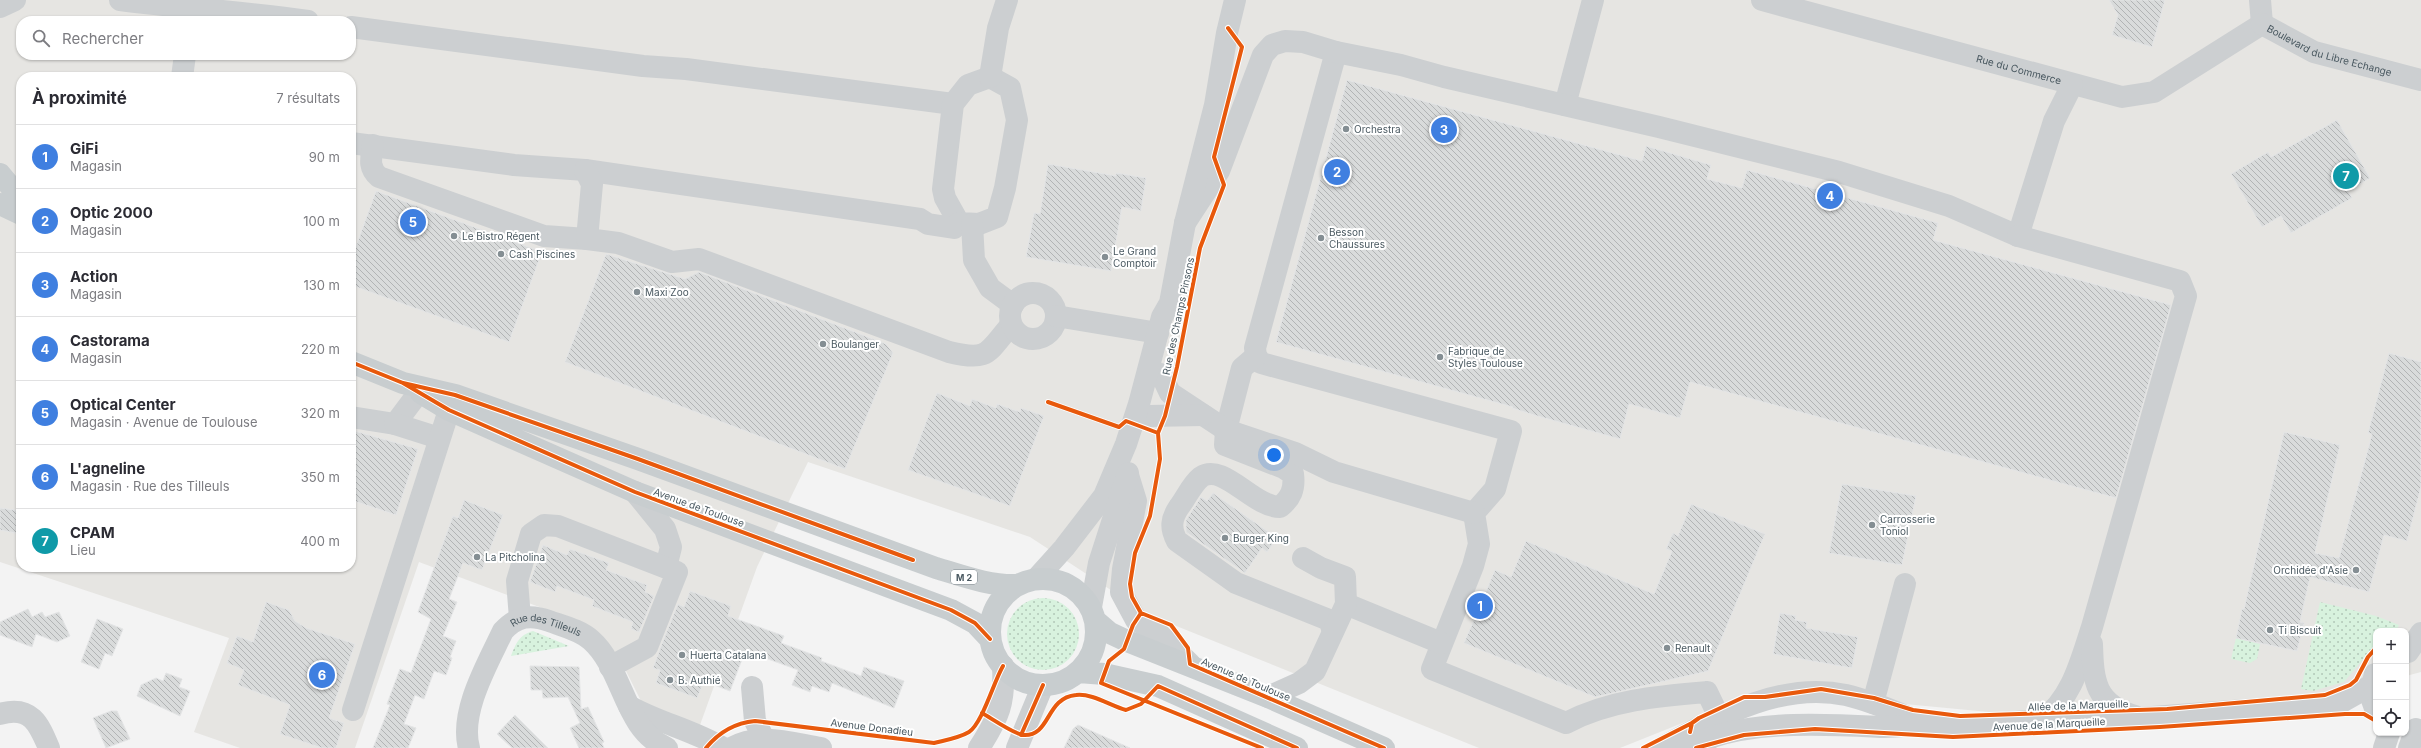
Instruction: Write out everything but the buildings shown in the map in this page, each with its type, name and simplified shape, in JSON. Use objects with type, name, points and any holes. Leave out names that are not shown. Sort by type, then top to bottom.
[{"type":"main road","points":[[0,174],[16,193]]},
{"type":"main road","points":[[0,204],[16,212]]},
{"type":"main road","name":"Avenue de Toulouse","points":[[356,364],[411,387],[448,410],[635,492],[951,610],[975,623],[990,639]]},
{"type":"main road","name":"Avenue de Toulouse","points":[[411,387],[462,398],[936,568],[977,581],[1000,585],[1027,582]]},
{"type":"main road","points":[[1049,578],[1068,584],[1084,596],[1094,614],[1097,639],[1091,657],[1079,672],[1062,682],[1042,685],[1020,680],[1003,666],[994,654],[990,639],[990,623],[995,608],[1005,595],[1027,582],[1049,578]]},
{"type":"main road","name":"Avenue de Toulouse","points":[[1094,614],[1110,633],[1190,664],[1384,748]]},
{"type":"main road","points":[[1079,672],[1104,674],[1158,686],[1297,748]]},
{"type":"street","points":[[0,7],[15,0]]},
{"type":"street","points":[[120,0],[191,15],[238,11],[273,16]]},
{"type":"street","points":[[1565,105],[1593,0]]},
{"type":"street","name":"Rue du Commerce","points":[[1762,0],[2072,85],[2122,97],[2154,92],[2262,24]]},
{"type":"street","name":"Boulevard du Libre Echange","points":[[2260,0],[2262,24],[2314,52],[2421,80]]},
{"type":"street","points":[[990,77],[1003,1]]},
{"type":"street","name":"Rue des Champs Pinsons","points":[[1094,614],[1099,563],[1149,416],[1161,374],[1172,319],[1170,303],[1185,223],[1215,104],[1233,3]]},
{"type":"street","points":[[356,28],[643,66],[686,69],[953,104]]},
{"type":"street","points":[[1185,223],[1219,171],[1263,55],[1272,45],[1285,41],[1316,44],[1336,52],[1401,65],[1839,172],[1948,206],[2018,236],[2180,281],[2186,296],[2092,627],[2076,674],[2063,698],[2051,714],[2042,720]]},
{"type":"street","points":[[1336,52],[1255,348],[1256,356],[1262,363],[1511,431],[1495,489],[1474,513]]},
{"type":"street","points":[[183,72],[184,60]]},
{"type":"street","points":[[356,143],[373,145],[514,165],[585,170],[920,219],[928,224],[954,228],[966,223],[979,224],[997,216],[1005,188],[1017,120],[1010,88],[990,77],[968,84],[953,104],[944,189],[945,198],[966,223],[974,260],[990,288],[1012,315],[1023,337],[1040,338],[1048,333],[1054,325],[1056,316],[1049,301],[1042,296],[1026,294],[1012,315],[988,353],[969,357],[949,352],[700,259],[672,262],[618,243],[544,236],[379,177],[372,172],[370,164],[373,145]]},
{"type":"street","points":[[2018,236],[2054,122],[2072,85]]},
{"type":"street","points":[[585,170],[592,184],[587,240]]},
{"type":"street","points":[[920,219],[936,209],[945,198]]},
{"type":"street","name":"Rue des Champs Pinsons","points":[[1027,582],[1064,548],[1104,496],[1126,444],[1139,404],[1162,317],[1170,303]]},
{"type":"street","points":[[1056,316],[1158,333]]},
{"type":"street","points":[[1256,356],[1242,368],[1226,430],[1225,445],[1284,468],[1293,474],[1294,484],[1290,499],[1280,507],[1270,507],[1228,479],[1215,473],[1206,474],[1200,478],[1176,513],[1172,522],[1172,532],[1177,541],[1236,583],[1329,620],[1333,632]]},
{"type":"street","points":[[1161,374],[1170,393],[1226,430],[1295,453],[1334,472],[1474,513]]},
{"type":"street","points":[[395,424],[411,387]]},
{"type":"street","points":[[353,710],[448,410]]},
{"type":"street","points":[[1149,416],[1203,415]]},
{"type":"street","points":[[356,418],[395,424],[440,438]]},
{"type":"street","points":[[1128,475],[1136,501],[1122,570],[1120,592],[1136,620],[1160,634],[1190,664]]},
{"type":"street","points":[[635,492],[664,529],[670,547],[666,567]]},
{"type":"street","points":[[1474,513],[1479,544],[1473,566],[1440,643],[1432,669],[1566,723],[1589,711],[1658,696],[1706,692],[1720,717],[1719,728],[1711,738]]},
{"type":"street","points":[[520,618],[517,581],[530,534],[544,525],[558,526],[677,572],[647,647],[610,667]]},
{"type":"street","points":[[1268,697],[1299,683],[1315,671],[1346,604],[1345,577],[1322,568],[1303,558]]},
{"type":"street","points":[[1873,702],[1905,584]]},
{"type":"street","points":[[1346,604],[1440,643]]},
{"type":"street","name":"Rue des Tilleuls","points":[[469,748],[467,725],[483,676],[503,631],[511,622],[520,618],[538,617],[579,632],[590,639],[600,649],[628,706],[638,722],[648,733],[667,748]]},
{"type":"street","points":[[2092,627],[2093,674],[2101,696],[2119,712],[2139,718]]},
{"type":"street","points":[[2412,653],[2421,633]]},
{"type":"street","points":[[979,748],[999,714],[1004,686],[1003,666]]},
{"type":"street","points":[[2373,679],[2370,694],[2373,703]]},
{"type":"street","name":"Allée de la Marqueille","points":[[2340,703],[2373,679]]},
{"type":"street","points":[[1017,748],[1042,685]]},
{"type":"street","points":[[752,687],[755,721],[764,739]]},
{"type":"street","name":"Allée de la Marqueille","points":[[1661,748],[1720,717],[1762,701],[1788,694],[1817,692],[1844,695],[1873,702],[1927,725]]},
{"type":"street","name":"Allée de la Marqueille","points":[[1686,748],[1711,738],[1764,727],[1828,723],[1882,727],[1927,725],[1965,726],[2042,720],[2139,718],[2340,703],[2373,709]]},
{"type":"street","points":[[628,706],[643,714],[698,735],[723,748]]},
{"type":"street","points":[[0,714],[15,712],[31,716],[39,725],[50,748]]},
{"type":"street","points":[[2384,748],[2388,736]]},
{"type":"street","points":[[731,748],[750,740],[764,739],[821,748]]},
{"type":"shaded area","points":[[0,0],[2421,0],[2421,672],[2409,675],[2409,628],[2373,628],[2373,684],[2294,704],[2010,714],[1799,694],[1695,718],[1620,748],[1479,748],[1149,615],[1030,537],[808,462],[757,567],[700,725],[643,705],[618,655],[582,623],[419,562],[355,748],[240,748],[194,732],[229,638],[30,572],[356,572],[356,72],[16,72],[16,567],[0,562]]},
{"type":"green space","points":[[1043,598],[1063,604],[1073,614],[1079,634],[1073,654],[1063,664],[1043,670],[1023,664],[1013,654],[1007,634],[1013,614],[1023,604]]},
{"type":"green space","points":[[2320,602],[2376,616],[2399,625],[2398,628],[2373,628],[2373,648],[2344,682],[2313,691],[2301,689]]},
{"type":"green space","points":[[533,631],[569,646],[511,656],[521,637]]},
{"type":"green space","points":[[2236,638],[2260,644],[2257,659],[2250,663],[2231,659]]},
{"type":"cycle path","points":[[1228,28],[1242,47],[1214,157],[1224,185],[1200,248],[1177,367],[1165,416],[1158,433],[1160,459],[1150,516],[1135,553],[1130,584],[1132,597],[1141,613],[1171,625],[1188,648],[1190,664],[1384,748]]},
{"type":"cycle path","points":[[356,364],[403,383],[455,395],[638,459],[913,560]]},
{"type":"cycle path","points":[[403,383],[449,410],[635,492],[951,610],[975,623],[990,639]]},
{"type":"cycle path","points":[[1048,402],[1119,427],[1126,421],[1158,433]]},
{"type":"cycle path","points":[[1141,613],[1133,625],[1124,649],[1109,661],[1101,683],[1262,748]]},
{"type":"cycle path","name":"Avenue de la Marqueille","points":[[1690,732],[1692,723],[1699,718],[1744,697],[1765,697],[1821,689],[1874,698],[1913,710],[1960,716],[2167,709],[2325,695],[2350,685],[2356,680],[2368,657],[2373,651]]},
{"type":"cycle path","name":"Avenue Donadieu","points":[[706,748],[716,737],[728,729],[740,724],[755,721],[934,743],[952,739],[969,732],[979,720],[1003,666]]},
{"type":"cycle path","points":[[1021,735],[1043,685]]},
{"type":"cycle path","points":[[982,713],[1019,734],[1032,734],[1039,730],[1053,710],[1066,698],[1076,695],[1088,696],[1126,710],[1141,704],[1158,686],[1297,748]]},
{"type":"cycle path","name":"Avenue de la Marqueille","points":[[1696,748],[1744,735],[1815,729],[1953,737],[2160,727],[2345,714],[2364,714],[2373,719]]},
{"type":"cycle path","points":[[1643,748],[1692,723]]},
{"type":"place","name":"Orchestra","points":[[1346,129]]},
{"type":"place","name":"Action","points":[[1444,130]]},
{"type":"place","name":"Optic 2000","points":[[1337,172]]},
{"type":"place","name":"CPAM","points":[[2346,176]]},
{"type":"place","name":"Castorama","points":[[1830,196]]},
{"type":"place","name":"Optical Center","points":[[413,222]]},
{"type":"place","name":"Le Bistro Régent","points":[[454,236]]},
{"type":"place","name":"Besson Chaussures","points":[[1321,238]]},
{"type":"place","name":"Cash Piscines","points":[[501,254]]},
{"type":"place","name":"Le Grand Comptoir","points":[[1105,257]]},
{"type":"place","name":"Maxi Zoo","points":[[637,292]]},
{"type":"place","name":"Boulanger","points":[[823,344]]},
{"type":"place","name":"Fabrique de Styles Toulouse","points":[[1440,357]]},
{"type":"place","name":"Carrosserie Toniol","points":[[1872,525]]},
{"type":"place","name":"Burger King","points":[[1225,538]]},
{"type":"place","name":"La Pitcholina","points":[[477,557]]},
{"type":"place","name":"Orchidée d'Asie","points":[[2356,570]]},
{"type":"place","name":"GiFi","points":[[1480,606]]},
{"type":"place","name":"Ti Biscuit","points":[[2270,630]]},
{"type":"place","name":"Renault","points":[[1667,648]]},
{"type":"place","name":"Huerta Catalana","points":[[682,655]]},
{"type":"place","name":"L'agneline","points":[[322,675]]},
{"type":"place","name":"B. Authié","points":[[670,680]]}]
